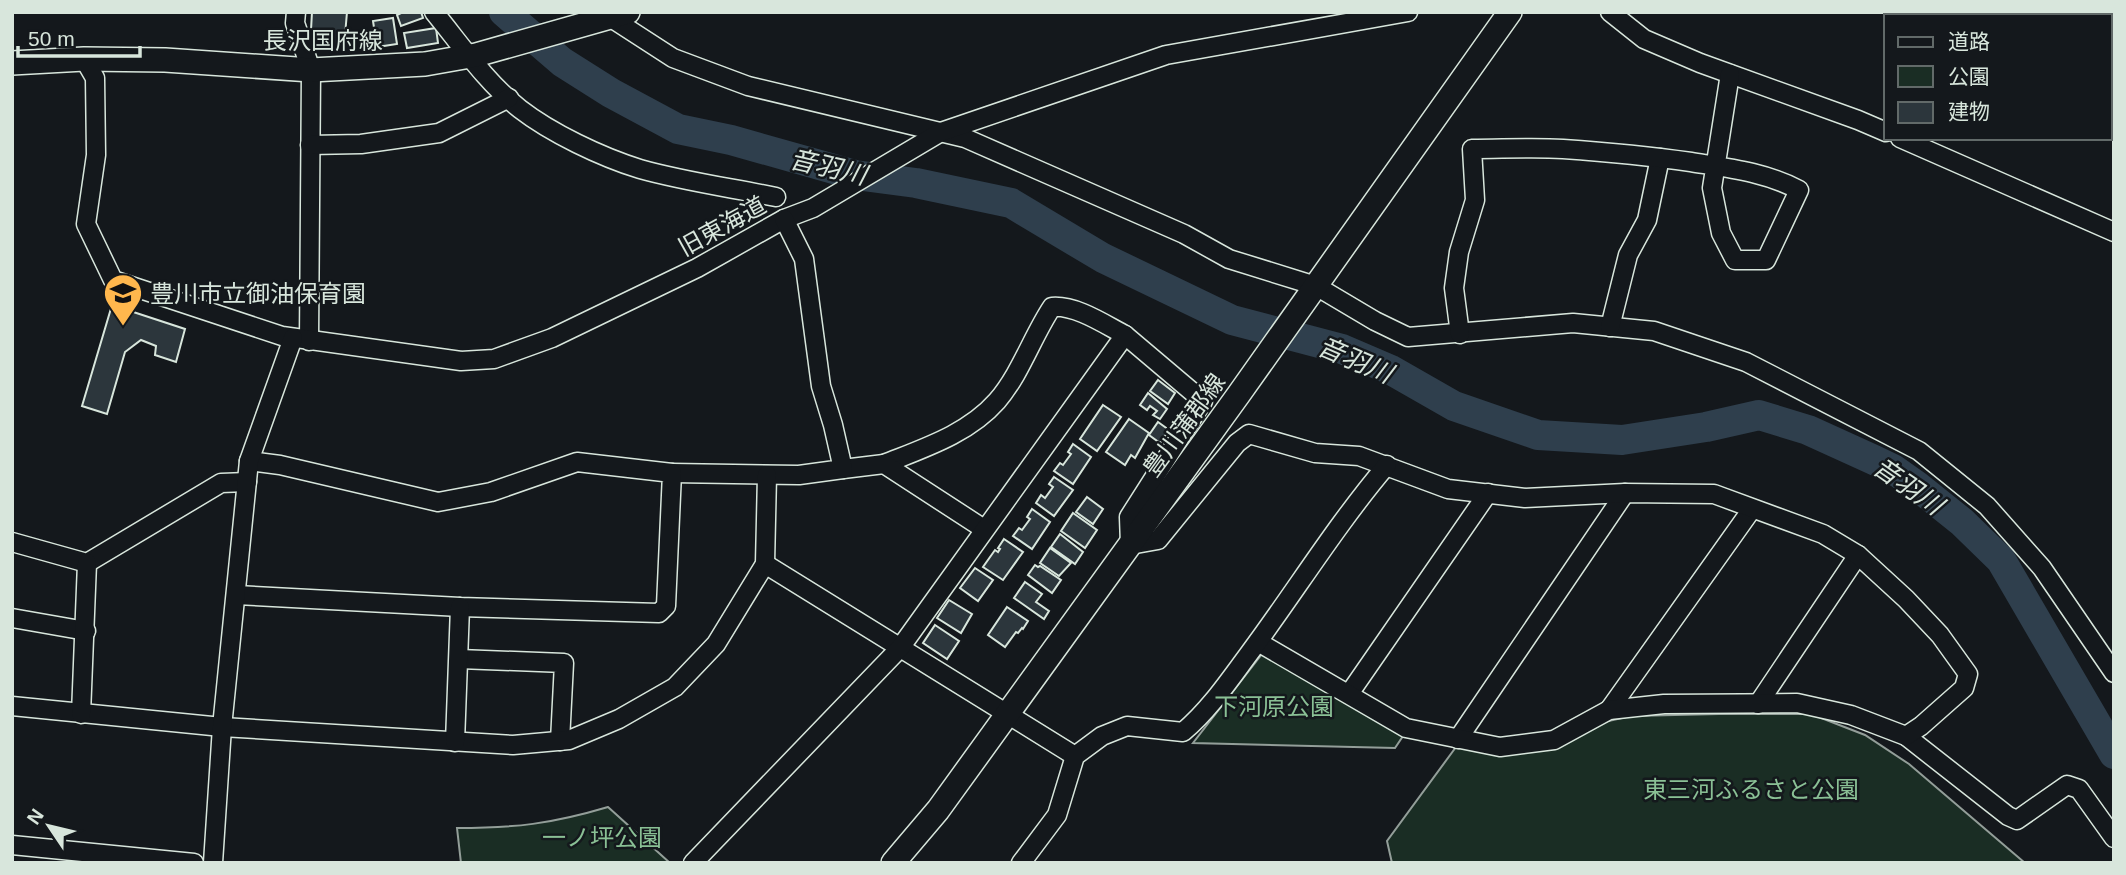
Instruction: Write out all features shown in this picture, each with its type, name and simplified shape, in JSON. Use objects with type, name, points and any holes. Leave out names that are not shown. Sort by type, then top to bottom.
[{"type":"main road","name":"豊川蒲郡線","points":[[893,863],[938,810],[1313,291],[1510,12]]},
{"type":"main road","name":"長沢国府線","points":[[12,63],[84,59],[166,60],[311,70],[425,64],[472,56],[611,15]]},
{"type":"street","points":[[213,863],[222,727],[249,461],[301,340],[311,70],[295,23],[296,12]]},
{"type":"street","points":[[435,12],[519,108],[554,130],[597,152],[640,169],[776,197]]},
{"type":"street","name":"旧東海道","points":[[84,59],[95,78],[96,155],[86,224],[113,280],[155,296],[301,340],[461,361],[494,359],[552,338],[685,274],[784,219],[813,208],[935,135],[1166,55],[1408,12]]},
{"type":"street","points":[[1610,12],[1644,39],[1884,131]]},
{"type":"street","points":[[611,15],[629,31],[673,58],[748,86],[935,135],[965,138],[1172,228],[1230,259],[1313,291],[1408,337],[1573,323],[1654,331],[1746,362],[1919,451],[1987,506],[2042,568],[2114,673]]},
{"type":"street","points":[[1460,334],[1454,288],[1460,252],[1475,200],[1472,149],[1561,149],[1660,158],[1716,166],[1735,168],[1786,183],[1799,190],[1766,260],[1735,260],[1721,233],[1712,188],[1716,166],[1730,74]]},
{"type":"street","points":[[310,145],[361,144],[439,133],[509,98]]},
{"type":"street","points":[[1905,140],[2114,232]]},
{"type":"street","points":[[1610,327],[1628,255],[1647,220],[1660,158]]},
{"type":"street","points":[[784,219],[804,259],[821,386],[843,469]]},
{"type":"street","points":[[249,461],[280,465],[438,502],[491,492],[576,462],[672,473],[767,475],[799,475],[884,464],[953,435],[996,401],[1020,366],[1037,329],[1052,307],[1062,306],[1125,335],[1203,401],[1129,517],[1130,545],[1158,540],[1237,443],[1249,434],[1315,453],[1359,456],[1448,489],[1525,498],[1625,493],[1714,494],[1824,534],[1858,555],[1940,635],[1968,674],[1964,688],[1906,736]]},
{"type":"street","points":[[693,863],[900,648],[1125,335]]},
{"type":"street","points":[[884,464],[984,529]]},
{"type":"street","points":[[1021,863],[1058,815],[1075,756],[1102,736],[1127,726],[1183,732],[1203,716],[1353,506],[1387,465]]},
{"type":"street","points":[[236,595],[460,607],[659,613],[666,606],[672,473]]},
{"type":"street","points":[[12,706],[222,727],[513,746],[569,740],[619,719],[675,687],[716,644],[765,564],[767,475]]},
{"type":"street","points":[[12,542],[87,563],[221,483],[247,482]]},
{"type":"street","points":[[1458,739],[1625,493]]},
{"type":"street","points":[[1349,694],[1488,494]]},
{"type":"street","points":[[1609,710],[1752,509]]},
{"type":"street","points":[[1758,704],[1858,555]]},
{"type":"street","points":[[81,714],[87,563]]},
{"type":"street","points":[[765,564],[1075,756]]},
{"type":"street","points":[[455,742],[460,607]]},
{"type":"street","points":[[12,618],[86,631]]},
{"type":"street","points":[[1258,642],[1406,728],[1500,747],[1554,740],[1609,710],[1664,704],[1797,703],[1851,715],[1906,736],[2008,816],[2017,820],[2067,785],[2079,789],[2114,838]]},
{"type":"street","points":[[458,659],[564,663],[560,741]]},
{"type":"street","points":[[12,845],[69,857],[194,863]]},
{"type":"green space","name":"下河原公園","points":[[1262,654],[1403,736],[1395,748],[1193,743]]},
{"type":"green space","name":"東三河ふるさと公園","points":[[1811,714],[1865,735],[1909,764],[2025,863],[1392,863],[1387,841],[1456,747],[1487,753],[1553,749],[1595,724],[1631,716]]},
{"type":"green space","name":"一ノ坪公園","points":[[608,807],[670,863],[461,863],[457,828],[533,824]]},
{"type":"building","points":[[312,12],[347,12],[344,47],[319,45],[318,30],[311,30]]},
{"type":"building","points":[[403,12],[421,12],[423,18],[401,26],[397,15]]},
{"type":"building","points":[[393,18],[397,44],[377,47],[373,21]]},
{"type":"building","points":[[436,28],[438,43],[407,48],[404,33]]},
{"type":"building","points":[[112,305],[185,329],[176,362],[155,355],[156,346],[141,340],[125,352],[107,414],[82,406]]},
{"type":"building","points":[[1158,380],[1175,393],[1168,404],[1150,391]]},
{"type":"building","points":[[1148,393],[1167,409],[1160,419],[1153,415],[1157,411],[1150,406],[1147,410],[1140,405]]},
{"type":"building","points":[[1103,405],[1121,417],[1097,451],[1080,439]]},
{"type":"building","points":[[1129,419],[1149,433],[1135,458],[1131,455],[1125,465],[1106,452]]},
{"type":"building","points":[[1158,422],[1169,430],[1160,443],[1149,435]]},
{"type":"building","points":[[1073,444],[1091,457],[1073,484],[1054,471],[1060,463],[1063,465],[1071,454],[1068,452]]},
{"type":"building","points":[[1054,477],[1073,490],[1054,516],[1036,503],[1041,495],[1045,498],[1053,487],[1049,484]]},
{"type":"building","points":[[1087,497],[1103,509],[1093,524],[1076,512]]},
{"type":"building","points":[[1032,509],[1050,522],[1032,549],[1013,536],[1019,528],[1022,530],[1030,519],[1027,517]]},
{"type":"building","points":[[1073,513],[1097,530],[1085,548],[1061,531]]},
{"type":"building","points":[[1060,534],[1083,552],[1075,564],[1051,547]]},
{"type":"building","points":[[1004,539],[1023,552],[1003,580],[983,567],[995,550],[998,552]]},
{"type":"building","points":[[1050,548],[1071,563],[1059,576],[1040,563]]},
{"type":"building","points":[[1035,565],[1061,580],[1052,593],[1028,575]]},
{"type":"building","points":[[975,568],[993,580],[978,601],[960,588]]},
{"type":"building","points":[[1025,582],[1042,594],[1036,602],[1049,611],[1044,619],[1014,598]]},
{"type":"building","points":[[949,600],[972,614],[961,633],[937,618]]},
{"type":"building","points":[[1007,607],[1028,621],[1005,647],[988,635]]},
{"type":"building","points":[[935,625],[959,641],[947,659],[923,643]]},
{"type":"waterway","name":"音羽川","points":[[504,12],[562,62],[611,93],[678,129],[731,140],[855,175],[916,183],[1011,203],[1103,258],[1232,320],[1342,349],[1391,370],[1454,406],[1538,435],[1622,440],[1706,427],[1759,415],[1808,430],[1874,460],[1893,469],[1917,486],[1962,522],[2001,560],[2114,754]]},
{"type":"place","name":"豊川市立御油保育園","points":[[123,327]]}]
